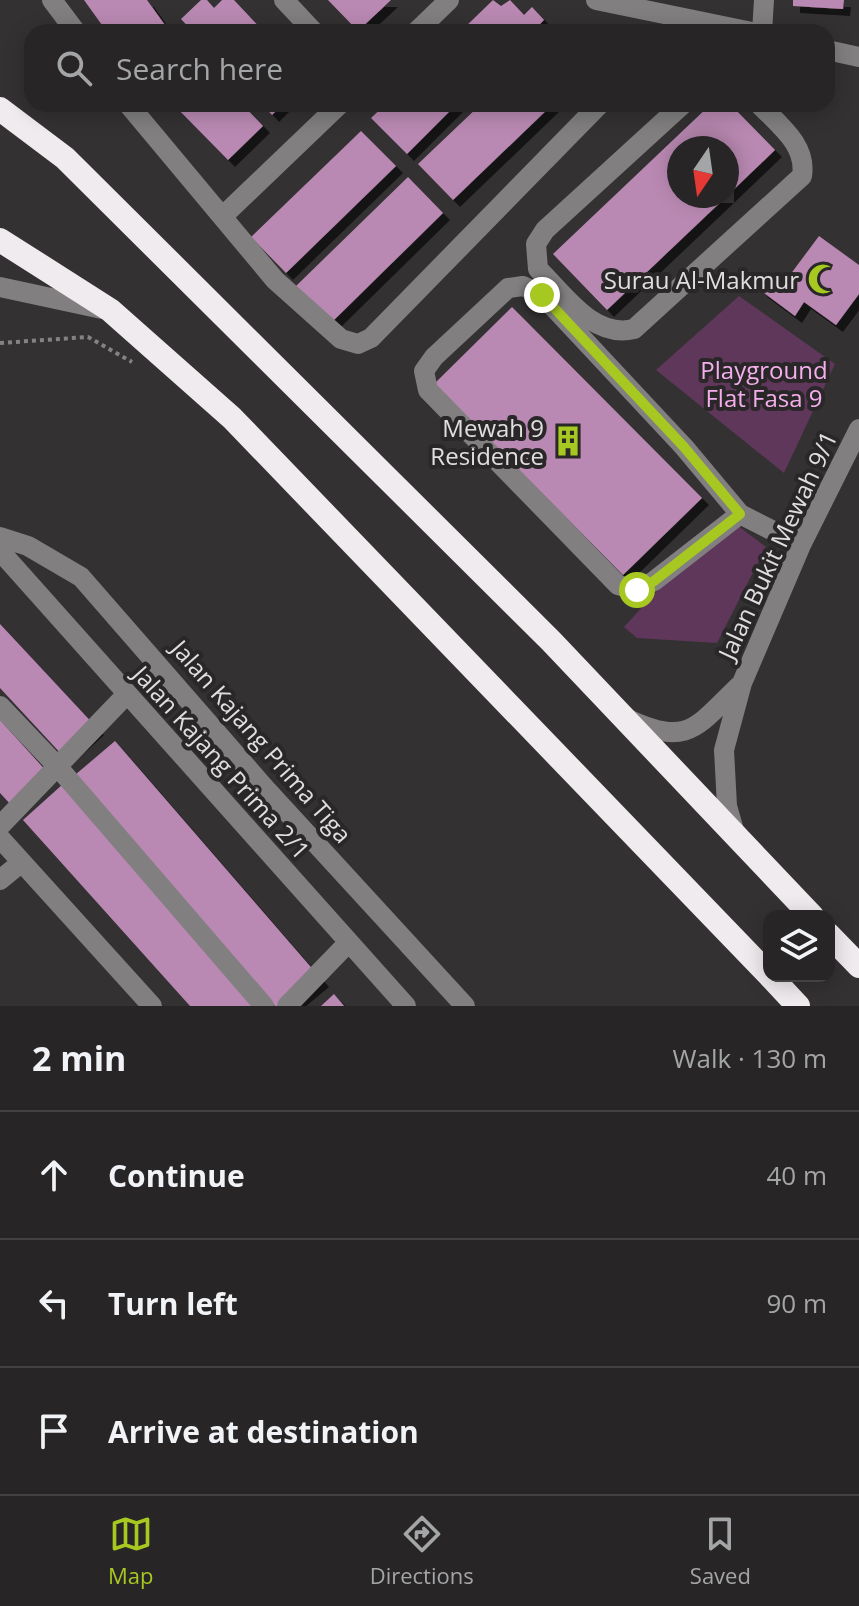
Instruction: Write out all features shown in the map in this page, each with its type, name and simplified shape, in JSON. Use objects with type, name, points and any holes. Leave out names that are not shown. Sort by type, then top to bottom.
[{"type":"highway","points":[[0,109],[65,158],[627,719],[806,910]]},
{"type":"highway","points":[[0,240],[110,310],[232,418],[763,970]]},
{"type":"highway","points":[[835,941],[859,966]]},
{"type":"highway","points":[[775,982],[798,1006]]},
{"type":"street","points":[[52,0],[70,24]]},
{"type":"street","points":[[284,0],[306,24]]},
{"type":"street","points":[[424,24],[449,0]]},
{"type":"street","points":[[596,0],[674,24]]},
{"type":"street","points":[[762,24],[764,0]]},
{"type":"street","points":[[835,52],[859,57]]},
{"type":"street","points":[[135,112],[275,280],[341,339],[358,344],[371,338],[592,112]]},
{"type":"street","points":[[223,216],[332,112]]},
{"type":"street","points":[[674,112],[545,230],[536,244],[538,269],[597,327],[617,333],[634,329],[802,176],[804,161],[800,148],[766,112]]},
{"type":"street","points":[[740,514],[654,581],[637,590],[618,585],[428,390],[424,371],[434,357],[508,288],[523,286],[542,295],[684,447],[740,514],[801,545]]},
{"type":"street","points":[[0,287],[110,310]]},
{"type":"street","name":"Jalan Bukit Mewah 9/1","points":[[742,683],[801,545],[859,429]]},
{"type":"street","name":"Jalan Kajang Prima Tiga","points":[[0,537],[28,546],[81,577],[264,787],[465,1006]]},
{"type":"street","name":"Jalan Kajang Prima 2/1","points":[[0,551],[406,1006]]},
{"type":"street","points":[[627,719],[659,734],[693,730],[742,683]]},
{"type":"street","points":[[735,834],[725,794],[724,750],[742,683]]},
{"type":"street","points":[[0,826],[127,694]]},
{"type":"street","points":[[0,706],[57,766],[264,1006]]},
{"type":"street","points":[[0,838],[152,1006]]},
{"type":"street","points":[[0,880],[22,862]]},
{"type":"street","points":[[287,1006],[348,943]]},
{"type":"path","points":[[0,343],[88,337],[140,366]]},
{"type":"green space","name":"Playground Flat Fasa 9","points":[[739,296],[835,364],[784,473],[656,370]]},
{"type":"green space","points":[[725,516],[766,547],[717,643],[637,638],[624,627]]},
{"type":"building","points":[[84,0],[147,0],[164,24],[101,24]]},
{"type":"building","points":[[201,0],[207,0],[214,8],[222,0],[234,0],[256,24],[186,24],[181,19]]},
{"type":"building","points":[[328,0],[391,0],[365,24],[351,24]]},
{"type":"building","points":[[493,0],[501,6],[510,0],[524,15],[532,7],[544,20],[540,24],[468,24]]},
{"type":"building","points":[[793,0],[844,0],[843,9],[793,6]]},
{"type":"building","points":[[181,112],[250,112],[263,126],[228,160]]},
{"type":"building","points":[[377,112],[449,112],[407,154],[371,118]]},
{"type":"building","points":[[473,112],[545,112],[453,200],[418,164]]},
{"type":"building","points":[[703,112],[738,112],[775,150],[739,184],[739,136],[677,136]]},
{"type":"building","points":[[361,131],[396,166],[286,273],[251,237]]},
{"type":"building","points":[[667,146],[667,208],[714,208],[607,310],[553,254]]},
{"type":"building","points":[[408,177],[443,213],[332,322],[296,286]]},
{"type":"building","name":"Surau Al-Makmur","points":[[819,236],[859,265],[859,294],[836,325],[804,302],[795,316],[760,290],[772,274],[784,283]]},
{"type":"building","name":"Mewah 9 Residence","points":[[512,307],[702,498],[623,575],[434,384]]},
{"type":"building","points":[[0,624],[97,728],[65,758],[0,688]]},
{"type":"building","points":[[0,720],[48,773],[12,806],[0,793]]},
{"type":"building","points":[[115,741],[322,980],[291,1006],[275,1006],[75,775]]},
{"type":"building","points":[[63,784],[261,1006],[190,1006],[23,820]]},
{"type":"building","points":[[334,994],[344,1006],[321,1006]]},
{"type":"place","name":"Surau Al-Makmur","points":[[823,279]]},
{"type":"place","name":"Mewah 9 Residence","points":[[568,441]]},
{"type":"route","points":[[542,295],[684,447],[740,514],[654,581],[637,590]]}]
